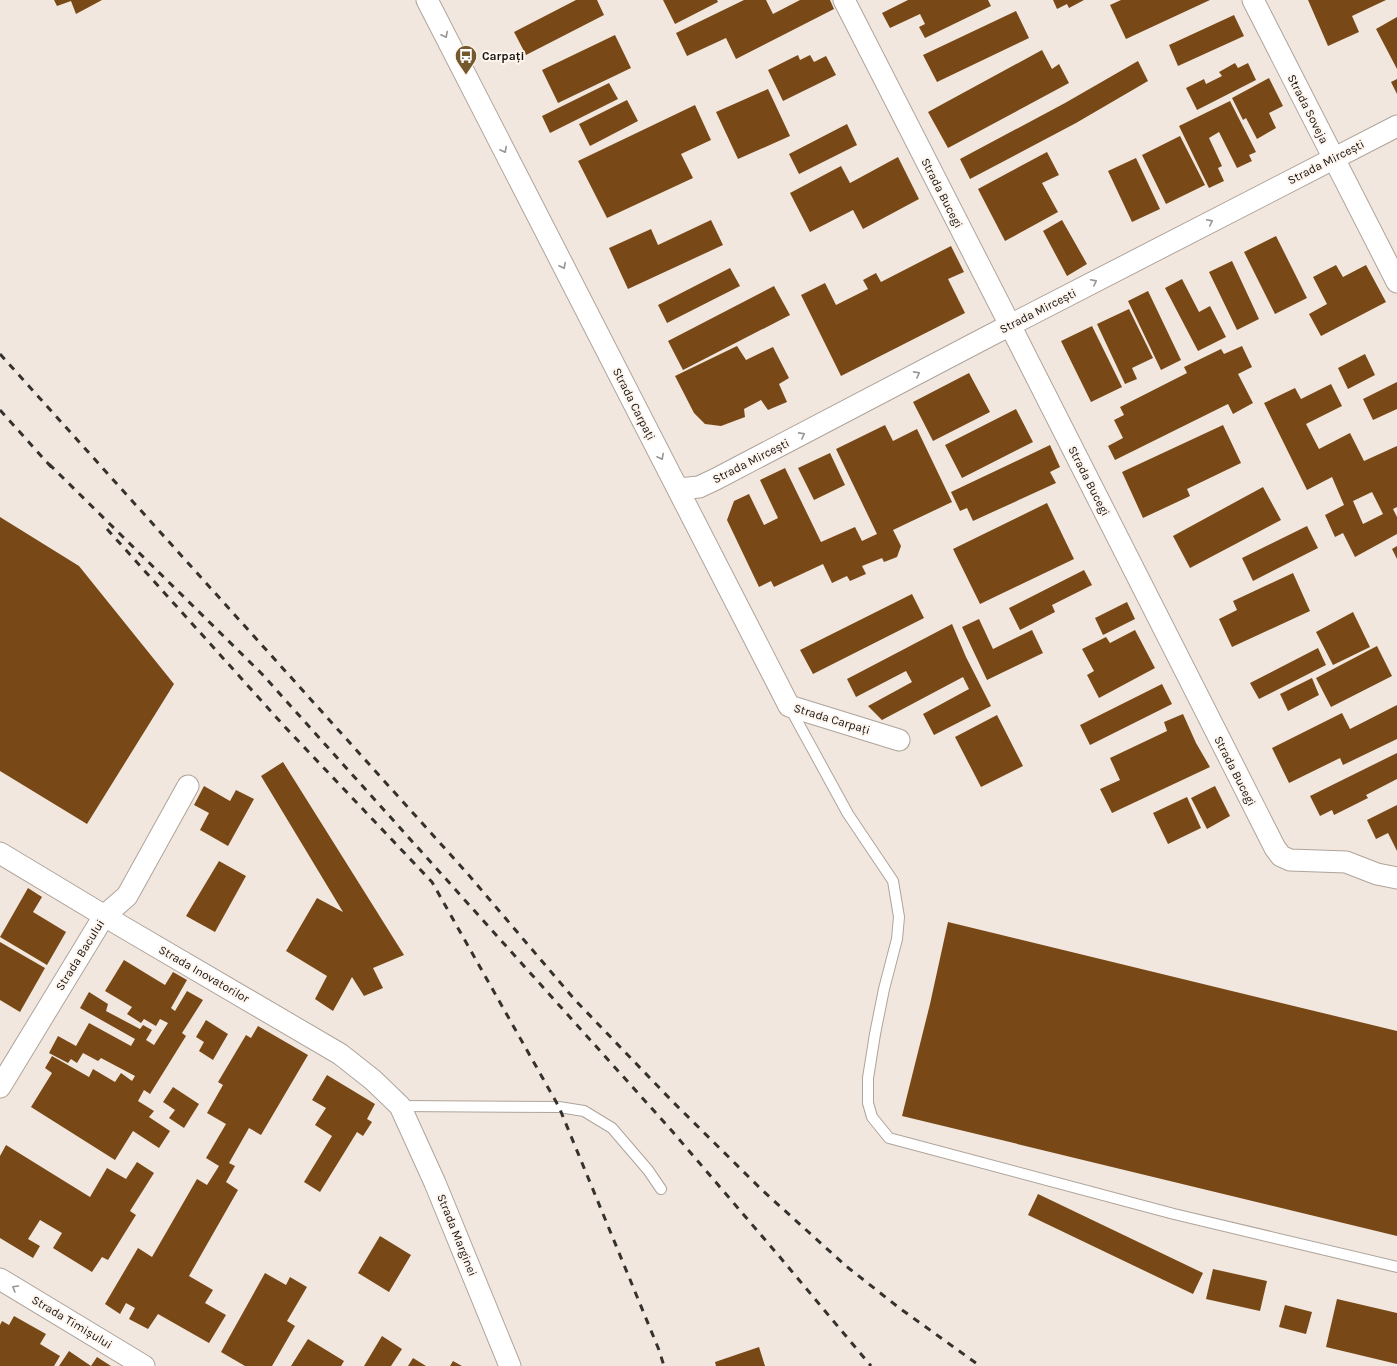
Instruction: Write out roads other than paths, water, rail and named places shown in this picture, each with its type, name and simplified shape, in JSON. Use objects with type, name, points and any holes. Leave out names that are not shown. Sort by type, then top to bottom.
[{"type":"street","name":"Strada Carpați","points":[[427,0],[789,706],[899,740]]},
{"type":"street","name":"Strada Bucegi","points":[[844,0],[1275,848],[1282,856],[1290,860],[1346,862],[1378,874],[1397,878]]},
{"type":"street","name":"Strada Soveja","points":[[1253,0],[1397,282]]},
{"type":"street","name":"Strada Mircești","points":[[678,489],[699,487],[716,480],[1010,325],[1397,126]]},
{"type":"street","name":"Strada Bacului","points":[[0,1087],[104,916],[127,896],[188,786]]},
{"type":"street","name":"Strada Inovatorilor","points":[[0,853],[104,916],[340,1054],[373,1080],[400,1106]]},
{"type":"street","name":"Strada Marginei","points":[[400,1106],[435,1183],[510,1366]]},
{"type":"street","name":"Strada Timișului","points":[[0,1279],[144,1366]]},
{"type":"lane","points":[[789,706],[848,814],[893,880],[899,917],[897,939],[884,989],[868,1078],[868,1102],[872,1117],[889,1138],[1174,1214],[1397,1267]]},
{"type":"lane","points":[[400,1106],[559,1107],[584,1111],[612,1128],[648,1170],[661,1189]]},
{"type":"railway","points":[[0,354],[467,873],[575,1000],[673,1102],[762,1190],[846,1266],[898,1307],[980,1366]]},
{"type":"railway","points":[[0,410],[52,468]]},
{"type":"railway","points":[[49,464],[262,674],[672,1131],[871,1366]]},
{"type":"railway","points":[[107,529],[285,727],[432,882],[559,1107],[659,1350],[664,1366]]},
{"type":"place","name":"Carpați","points":[[466,76]]}]
